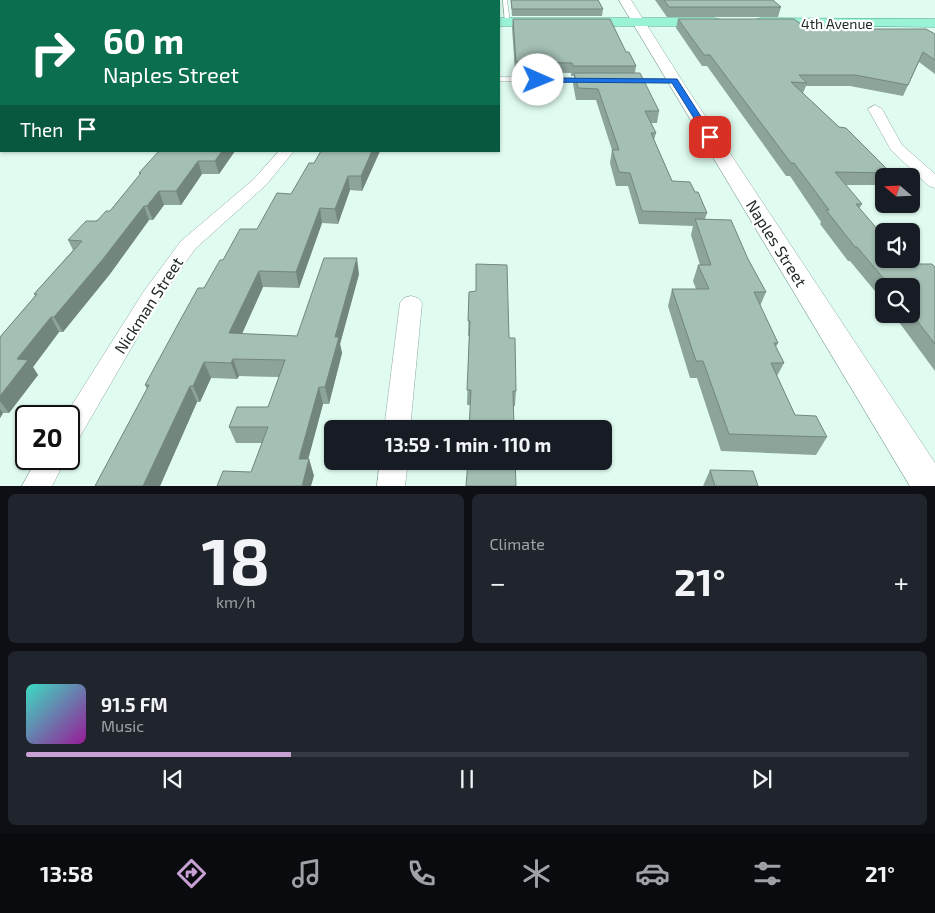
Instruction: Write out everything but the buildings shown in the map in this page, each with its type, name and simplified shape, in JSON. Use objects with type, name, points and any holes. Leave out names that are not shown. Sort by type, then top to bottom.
[{"type":"main road","points":[[504,22],[732,22]]},
{"type":"main road","name":"4th Avenue","points":[[748,22],[932,25]]},
{"type":"street","name":"Naples Street","points":[[626,0],[674,81],[930,486]]},
{"type":"street","points":[[875,110],[896,147],[935,182]]},
{"type":"street","name":"Nickman Street","points":[[80,414],[150,296],[188,245],[260,182],[286,152]]},
{"type":"street","points":[[398,420],[411,303]]},
{"type":"street","points":[[36,486],[45,470]]},
{"type":"street","points":[[391,486],[393,470]]},
{"type":"lane","points":[[504,22],[505,0]]},
{"type":"lane","points":[[500,79],[596,80]]},
{"type":"lane","points":[[626,80],[674,81]]},
{"type":"route","points":[[538,80],[674,81],[710,137]]}]
